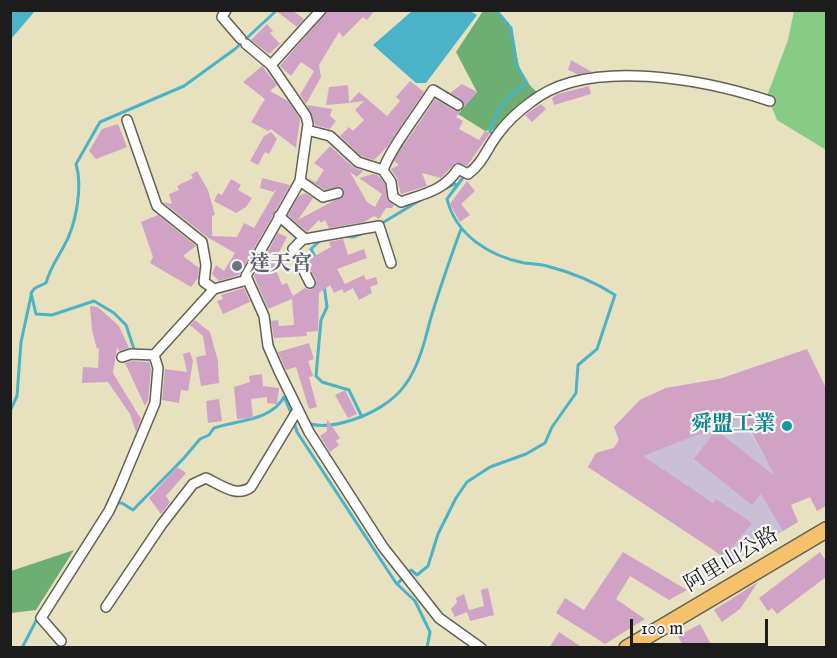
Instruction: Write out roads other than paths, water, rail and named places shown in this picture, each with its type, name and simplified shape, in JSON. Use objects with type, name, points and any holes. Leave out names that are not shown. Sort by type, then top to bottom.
[{"type":"main road","name":"阿里山公路","points":[[627,648],[826,530]]},
{"type":"street","points":[[226,10],[222,17],[243,42],[271,65],[306,116],[307,130],[300,181],[246,276],[264,316],[268,346],[297,411],[382,547],[439,618],[481,648]]},
{"type":"street","points":[[271,65],[321,10]]},
{"type":"street","points":[[307,130],[330,136],[358,162],[383,170],[391,182],[393,197],[401,202],[431,193],[448,182],[458,169],[468,174],[477,168],[498,134],[544,92],[586,78],[680,80],[730,88],[771,101]]},
{"type":"street","points":[[383,170],[389,154],[402,140],[433,90],[458,105]]},
{"type":"street","points":[[127,120],[157,206],[202,242],[206,265],[204,282],[214,289]]},
{"type":"street","points":[[300,181],[323,197],[338,193]]},
{"type":"street","points":[[279,216],[304,238]]},
{"type":"street","points":[[310,284],[293,249],[304,238],[343,234],[379,226],[391,263]]},
{"type":"street","points":[[154,355],[214,289],[247,280]]},
{"type":"street","points":[[122,357],[131,354],[154,355]]},
{"type":"street","points":[[61,641],[41,618],[109,511],[120,487],[155,403],[158,368],[154,355]]},
{"type":"street","points":[[106,607],[162,524],[193,484],[201,478],[206,478],[238,492],[246,491],[251,487],[297,411]]},
{"type":"water","points":[[10,11],[35,11],[11,39]]},
{"type":"water","points":[[412,11],[470,11],[477,15],[426,83],[416,83],[373,45]]},
{"type":"waterway","points":[[135,352],[126,325],[114,313],[94,301],[52,315],[36,314],[31,293],[35,288],[46,283],[75,217],[79,184],[76,164],[100,122],[184,86],[235,49],[277,10]]},
{"type":"waterway","points":[[494,134],[490,132],[499,109],[513,93],[527,83],[517,66],[511,28],[496,10]]},
{"type":"waterway","points":[[427,648],[430,632],[415,601],[397,584],[411,570],[417,575],[428,566],[438,534],[456,498],[467,482],[490,467],[526,454],[545,443],[552,427],[576,393],[578,365],[597,349],[615,295],[573,274],[544,265],[511,260],[476,242],[458,223],[447,199],[465,175]]},
{"type":"waterway","points":[[442,190],[455,184]]},
{"type":"waterway","points":[[379,225],[422,199]]},
{"type":"waterway","points":[[307,423],[329,425],[359,417],[388,402],[405,385],[414,371],[461,229]]},
{"type":"waterway","points":[[343,236],[353,237],[371,230]]},
{"type":"waterway","points":[[316,259],[311,249],[322,239]]},
{"type":"waterway","points":[[324,285],[327,307],[321,320],[316,376],[322,382],[349,390],[362,417]]},
{"type":"waterway","points":[[10,411],[17,396],[21,342],[31,296]]},
{"type":"waterway","points":[[115,503],[122,503],[133,510],[200,439],[209,435],[214,428],[262,415],[271,411],[284,397],[292,415]]},
{"type":"waterway","points":[[294,422],[297,432],[396,583]]},
{"type":"waterway","points":[[22,648],[38,617]]},
{"type":"place","name":"達天宮","points":[[237,266]]},
{"type":"place","name":"舜盟工業","points":[[787,426]]}]
